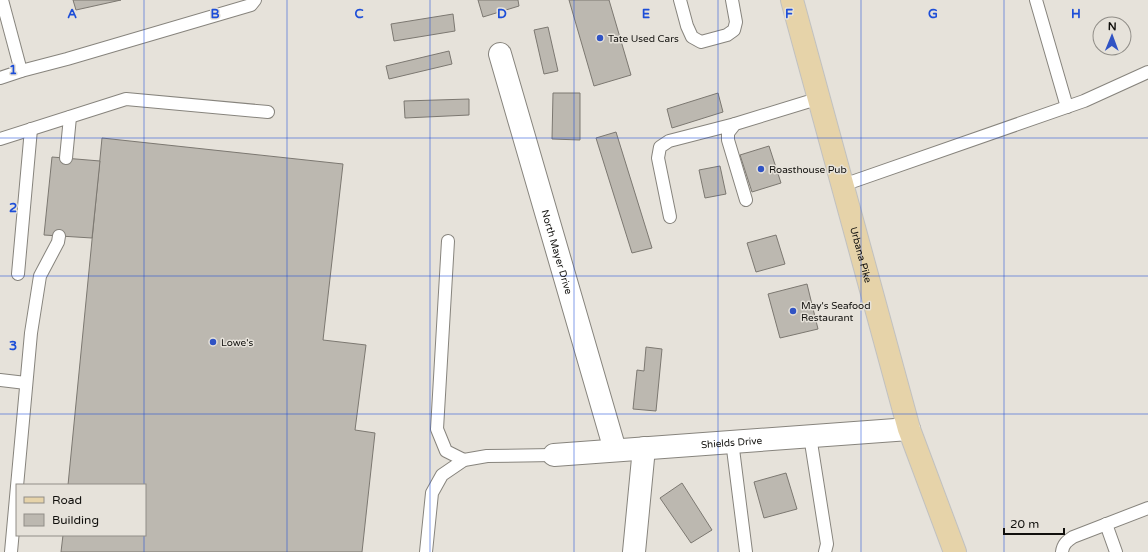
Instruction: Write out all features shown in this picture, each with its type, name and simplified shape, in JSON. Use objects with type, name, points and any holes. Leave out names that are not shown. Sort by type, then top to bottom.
[{"type":"main road","name":"Urbana Pike","points":[[792,0],[820,98],[909,429],[955,552]]},
{"type":"street","name":"North Mayer Drive","points":[[500,54],[616,450]]},
{"type":"street","name":"Shields Drive","points":[[554,455],[909,429]]},
{"type":"street","points":[[634,552],[644,448]]},
{"type":"lane","points":[[2,0],[21,71]]},
{"type":"lane","points":[[680,0],[687,26],[692,37],[701,42],[727,35],[734,30],[736,22],[732,0]]},
{"type":"lane","points":[[1036,0],[1067,107]]},
{"type":"lane","points":[[0,78],[252,2]]},
{"type":"lane","points":[[843,185],[1084,101],[1148,72]]},
{"type":"lane","points":[[670,217],[658,158],[660,147],[670,141],[735,124],[820,98]]},
{"type":"lane","points":[[0,139],[126,99],[268,112]]},
{"type":"lane","points":[[66,158],[70,117]]},
{"type":"lane","points":[[735,124],[728,133],[728,140],[746,200]]},
{"type":"lane","points":[[18,274],[32,129]]},
{"type":"lane","points":[[17,484],[31,333],[40,276],[58,242],[59,236]]},
{"type":"lane","points":[[448,241],[437,429],[446,451],[464,460]]},
{"type":"lane","points":[[0,380],[26,383]]},
{"type":"lane","points":[[810,436],[827,544],[825,552]]},
{"type":"lane","points":[[732,442],[746,552]]},
{"type":"lane","points":[[426,552],[432,493],[442,476],[464,460],[487,456],[554,455]]},
{"type":"lane","points":[[11,552],[16,496]]},
{"type":"lane","points":[[1062,552],[1062,547],[1073,536],[1148,508]]},
{"type":"lane","points":[[1106,524],[1116,552]]},
{"type":"building","points":[[73,0],[121,0],[76,10]]},
{"type":"building","points":[[478,0],[518,0],[519,6],[483,17]]},
{"type":"building","name":"Tate Used Cars","points":[[569,0],[609,0],[631,75],[594,86]]},
{"type":"building","points":[[453,14],[455,31],[394,41],[391,24]]},
{"type":"building","points":[[548,27],[558,71],[544,74],[534,30]]},
{"type":"building","points":[[449,51],[452,64],[389,79],[386,66]]},
{"type":"building","points":[[553,93],[580,93],[580,140],[552,139]]},
{"type":"building","points":[[718,93],[723,112],[672,128],[667,109]]},
{"type":"building","points":[[469,99],[469,115],[405,118],[404,101]]},
{"type":"building","points":[[616,132],[652,248],[632,253],[596,138]]},
{"type":"building","name":"Lowe's","points":[[102,138],[343,164],[323,340],[366,345],[355,430],[375,433],[362,552],[61,552],[63,536],[146,536],[146,484],[68,484]]},
{"type":"building","name":"Roasthouse Pub","points":[[769,146],[781,183],[752,192],[740,155]]},
{"type":"building","points":[[52,157],[100,161],[92,238],[44,235]]},
{"type":"building","points":[[720,166],[726,194],[705,198],[699,170]]},
{"type":"building","points":[[776,235],[785,264],[756,272],[747,243]]},
{"type":"building","name":"May's Seafood Restaurant","points":[[807,284],[818,329],[780,338],[768,294]]},
{"type":"building","points":[[646,347],[662,349],[656,411],[633,409],[637,370],[644,371]]},
{"type":"building","points":[[786,473],[797,509],[764,518],[754,482]]},
{"type":"building","points":[[682,483],[712,530],[691,543],[660,498]]},
{"type":"place","name":"Tate Used Cars","points":[[600,38]]},
{"type":"place","name":"Roasthouse Pub","points":[[761,169]]},
{"type":"place","name":"May's Seafood Restaurant","points":[[793,311]]},
{"type":"place","name":"Lowe's","points":[[213,342]]}]
